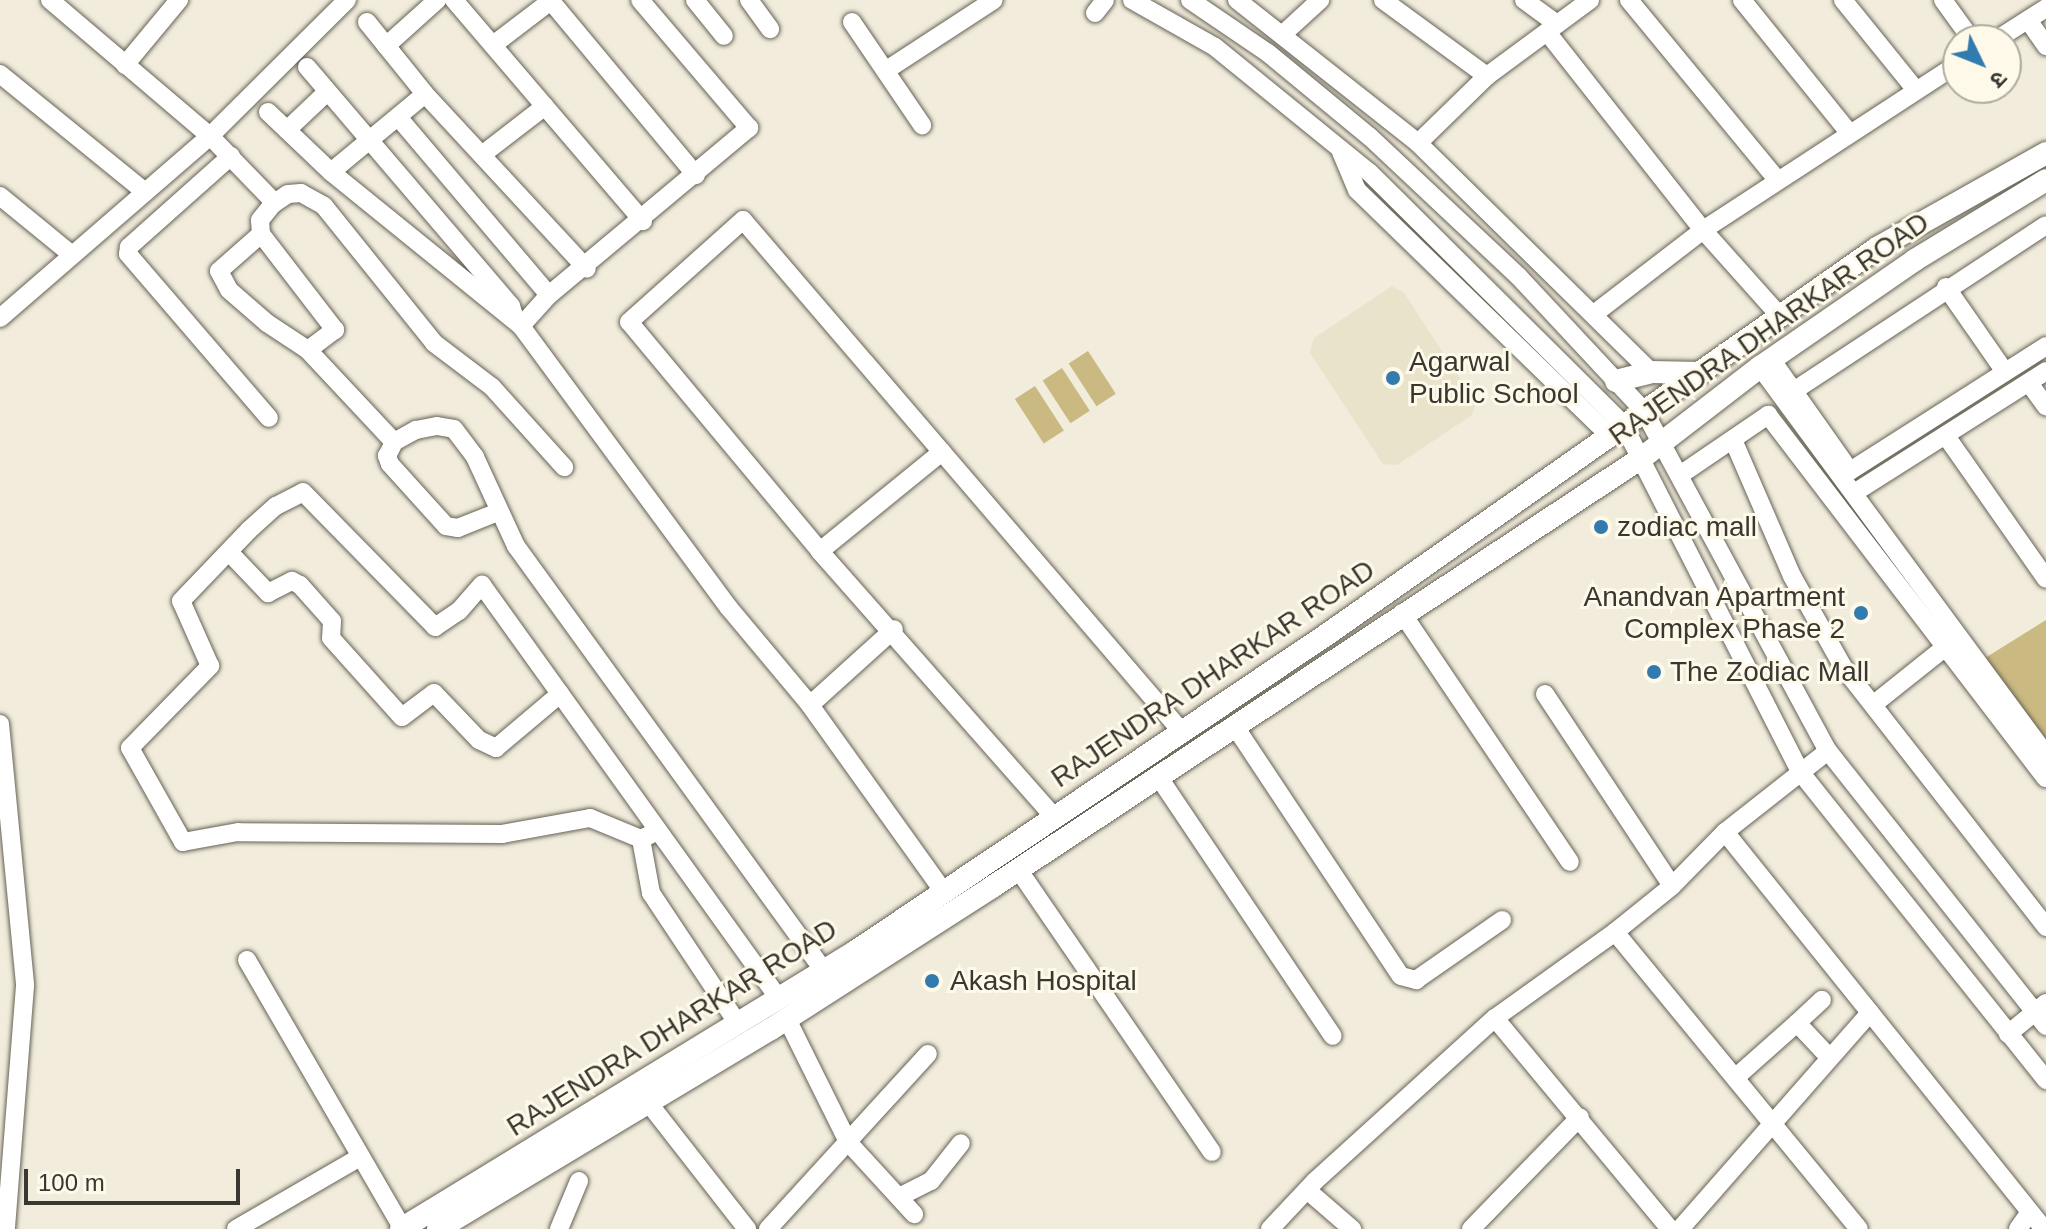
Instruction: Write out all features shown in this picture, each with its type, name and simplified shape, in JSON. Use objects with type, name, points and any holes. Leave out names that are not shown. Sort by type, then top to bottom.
[{"type":"main road","name":"RAJENDRA DHARKAR ROAD","points":[[403,1229],[642,1095],[738,1024],[783,1009],[824,971],[862,959],[943,891],[1182,732],[1877,248],[2046,153]]},
{"type":"main road","name":"RAJENDRA DHARKAR ROAD","points":[[438,1229],[642,1095],[862,959],[1018,869],[1664,443],[1765,363],[1915,260],[2046,180]]},
{"type":"main road","points":[[1616,381],[1651,372],[1701,373]]},
{"type":"street","points":[[50,0],[210,136],[275,203]]},
{"type":"street","points":[[125,65],[179,0]]},
{"type":"street","points":[[0,318],[210,136],[347,0]]},
{"type":"street","points":[[386,46],[437,0]]},
{"type":"street","points":[[454,0],[643,221]]},
{"type":"street","points":[[493,45],[551,0],[696,175]]},
{"type":"street","points":[[518,323],[549,295],[587,269],[749,128],[640,0]]},
{"type":"street","points":[[695,0],[724,36]]},
{"type":"street","points":[[749,0],[770,29]]},
{"type":"street","points":[[888,69],[994,0]]},
{"type":"street","points":[[1132,0],[1215,47],[1339,147],[1357,190],[1643,457],[1801,773],[2046,1080]]},
{"type":"street","points":[[1190,0],[1268,53],[1370,137],[1519,277],[1644,411],[1828,751],[2042,1014],[2008,1034]]},
{"type":"street","points":[[1237,0],[1418,143],[1651,372]]},
{"type":"street","points":[[1282,35],[1320,0]]},
{"type":"street","points":[[1383,0],[1487,76]]},
{"type":"street","points":[[1524,0],[1552,28],[1703,230],[1780,316]]},
{"type":"street","points":[[1418,143],[1487,76],[1590,0]]},
{"type":"street","points":[[1629,0],[1778,181]]},
{"type":"street","points":[[1742,0],[1850,134]]},
{"type":"street","points":[[1843,0],[1916,90]]},
{"type":"street","points":[[1943,0],[1960,24]]},
{"type":"street","points":[[2022,24],[2046,8]]},
{"type":"street","points":[[2028,20],[2046,46]]},
{"type":"street","points":[[367,22],[425,94],[587,269]]},
{"type":"street","points":[[852,22],[888,69],[922,125]]},
{"type":"street","points":[[307,67],[367,143],[511,306],[518,323],[729,608],[810,705],[943,891]]},
{"type":"street","points":[[0,74],[145,192]]},
{"type":"street","points":[[1594,314],[1703,230],[1942,74]]},
{"type":"street","points":[[287,130],[327,92]]},
{"type":"street","points":[[331,172],[425,94]]},
{"type":"street","points":[[483,154],[545,106]]},
{"type":"street","points":[[268,112],[331,172],[493,308],[518,323]]},
{"type":"street","points":[[398,117],[549,295]]},
{"type":"street","points":[[231,156],[129,247],[128,254],[269,418]]},
{"type":"street","points":[[308,350],[335,330],[261,234],[260,220],[275,203],[301,193],[324,206],[434,343],[492,387],[564,467]]},
{"type":"street","points":[[0,196],[72,255]]},
{"type":"street","points":[[1055,818],[894,629],[820,551],[629,322],[743,220],[1182,732]]},
{"type":"street","points":[[1795,390],[1946,287],[2046,225]]},
{"type":"street","points":[[261,234],[219,271],[229,290],[267,323],[308,350],[394,442]]},
{"type":"street","points":[[1946,287],[2005,372]]},
{"type":"street","points":[[1765,363],[1795,390],[1850,471],[2046,346]]},
{"type":"street","points":[[1765,363],[1854,493],[2046,755]]},
{"type":"street","points":[[1854,493],[2046,371]]},
{"type":"street","points":[[2029,383],[2046,406]]},
{"type":"street","points":[[1680,475],[1734,442],[1768,415],[1943,649],[2046,778]]},
{"type":"street","points":[[498,512],[458,528],[446,526],[390,464],[387,456],[394,442],[416,430],[454,429],[475,457],[516,546],[824,971]]},
{"type":"street","points":[[1946,436],[2046,579]]},
{"type":"street","points":[[1734,442],[1813,615],[1843,667],[2046,927]]},
{"type":"street","points":[[820,551],[942,452]]},
{"type":"street","points":[[649,835],[590,818],[502,834],[238,832],[183,842],[130,748],[210,666],[181,601],[276,506],[303,492],[435,627],[459,611],[482,585],[560,694],[649,835],[783,1009],[848,1142],[914,1214]]},
{"type":"street","points":[[229,552],[268,593],[292,581],[300,585],[332,621],[331,638],[402,717],[434,693],[479,740],[496,748],[560,694]]},
{"type":"street","points":[[1402,613],[1570,862]]},
{"type":"street","points":[[810,705],[894,629]]},
{"type":"street","points":[[1874,704],[1943,649]]},
{"type":"street","points":[[1545,694],[1672,886]]},
{"type":"street","points":[[0,724],[25,986],[6,1229]]},
{"type":"street","points":[[1234,725],[1401,976],[1416,980],[1502,920]]},
{"type":"street","points":[[1270,1229],[1307,1190],[1495,1018],[1615,932],[1672,886],[1725,832],[1828,751]]},
{"type":"street","points":[[1158,776],[1333,1036]]},
{"type":"street","points":[[1725,832],[2044,1229]]},
{"type":"street","points":[[649,835],[651,893],[738,1024]]},
{"type":"street","points":[[1018,869],[1212,1152]]},
{"type":"street","points":[[1615,932],[1859,1229]]},
{"type":"street","points":[[247,960],[403,1229]]},
{"type":"street","points":[[1735,1078],[1822,1000]]},
{"type":"street","points":[[1680,1229],[1870,1013]]},
{"type":"street","points":[[1495,1018],[1670,1229]]},
{"type":"street","points":[[1797,1023],[1829,1057]]},
{"type":"street","points":[[768,1229],[928,1054]]},
{"type":"street","points":[[642,1095],[747,1229]]},
{"type":"street","points":[[1471,1229],[1580,1117]]},
{"type":"street","points":[[899,1197],[946,1167],[961,1143]]},
{"type":"street","points":[[236,1229],[360,1157]]},
{"type":"street","points":[[559,1229],[579,1181]]},
{"type":"street","points":[[1307,1190],[1352,1229]]},
{"type":"street","points":[[2018,1229],[2030,1212]]},
{"type":"shaded area","name":"Agarwal Public School","points":[[1392,286],[1404,293],[1476,403],[1472,415],[1397,465],[1383,464],[1310,353],[1314,338]]},
{"type":"shaded area","points":[[1088,351],[1116,394],[1096,406],[1069,364]]},
{"type":"shaded area","points":[[1062,368],[1090,411],[1070,423],[1043,381]]},
{"type":"shaded area","points":[[1035,386],[1064,430],[1044,444],[1015,399]]},
{"type":"shaded area","points":[[2046,620],[2046,755],[1977,663]]},
{"type":"place","name":"Agarwal Public School","points":[[1393,378]]},
{"type":"place","name":"zodiac mall","points":[[1601,527]]},
{"type":"place","name":"Anandvan Apartment Complex Phase 2","points":[[1861,613]]},
{"type":"place","name":"The Zodiac Mall","points":[[1654,672]]},
{"type":"place","name":"Akash Hospital","points":[[932,981]]}]
